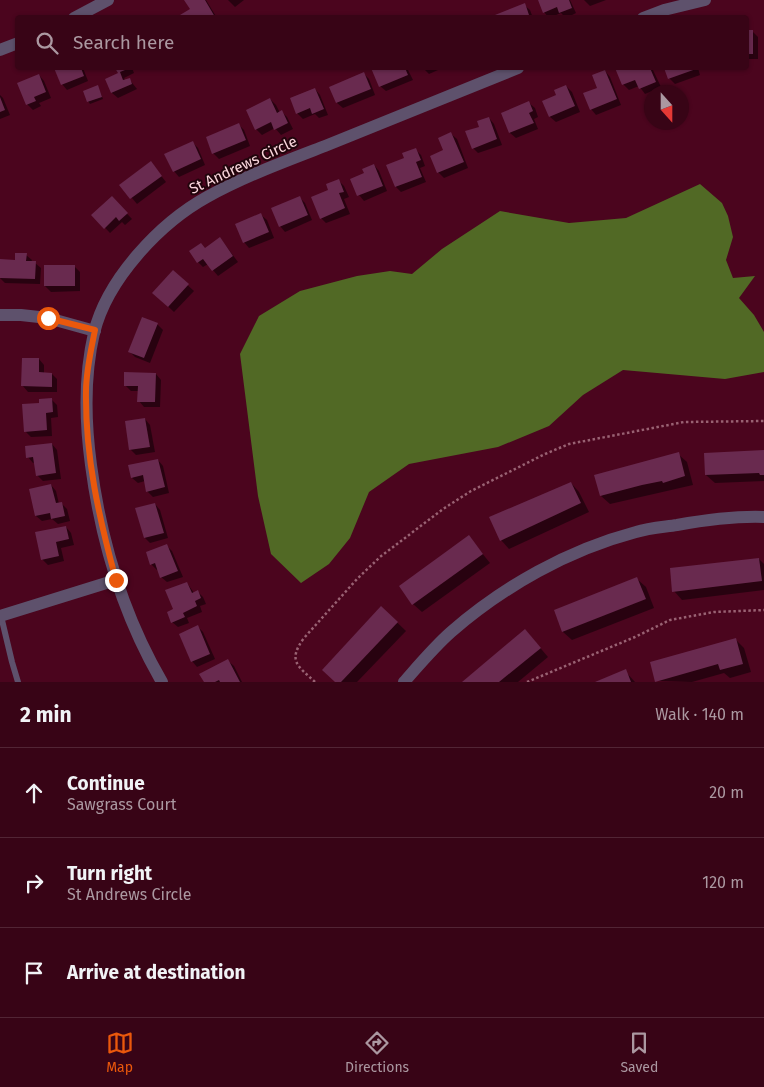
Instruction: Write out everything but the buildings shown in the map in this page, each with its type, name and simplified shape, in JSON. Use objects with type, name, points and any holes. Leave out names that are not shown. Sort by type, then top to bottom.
[{"type":"street","points":[[80,15],[108,0]]},
{"type":"street","points":[[651,15],[705,0]]},
{"type":"street","points":[[0,50],[15,44]]},
{"type":"street","name":"St Andrews Circle","points":[[162,682],[142,645],[116,580],[94,493],[88,444],[86,390],[95,330],[118,281],[139,253],[171,221],[207,197],[263,171],[513,70]]},
{"type":"street","points":[[0,315],[48,318],[95,330]]},
{"type":"street","points":[[404,682],[450,633],[497,595],[536,572],[560,561],[592,547],[636,532],[695,522],[764,517]]},
{"type":"street","points":[[0,614],[116,580]]},
{"type":"lane","points":[[0,614],[18,682]]},
{"type":"path","points":[[315,682],[300,668],[295,658],[296,648],[304,638],[357,579],[380,557],[471,491],[569,444],[684,422],[764,421]]},
{"type":"path","points":[[527,682],[635,637],[670,620],[714,612],[764,610]]},
{"type":"shaded area","points":[[700,184],[722,203],[728,216],[733,237],[726,260],[733,278],[755,276],[739,298],[754,315],[764,332],[764,372],[725,379],[623,370],[583,395],[549,426],[498,447],[409,464],[369,492],[350,538],[329,564],[301,583],[271,554],[258,496],[240,354],[259,316],[300,291],[357,276],[390,271],[412,274],[442,249],[500,211],[569,223],[626,218]]},
{"type":"route","points":[[48,318],[95,330],[86,390],[88,444],[94,493],[116,580]]}]
